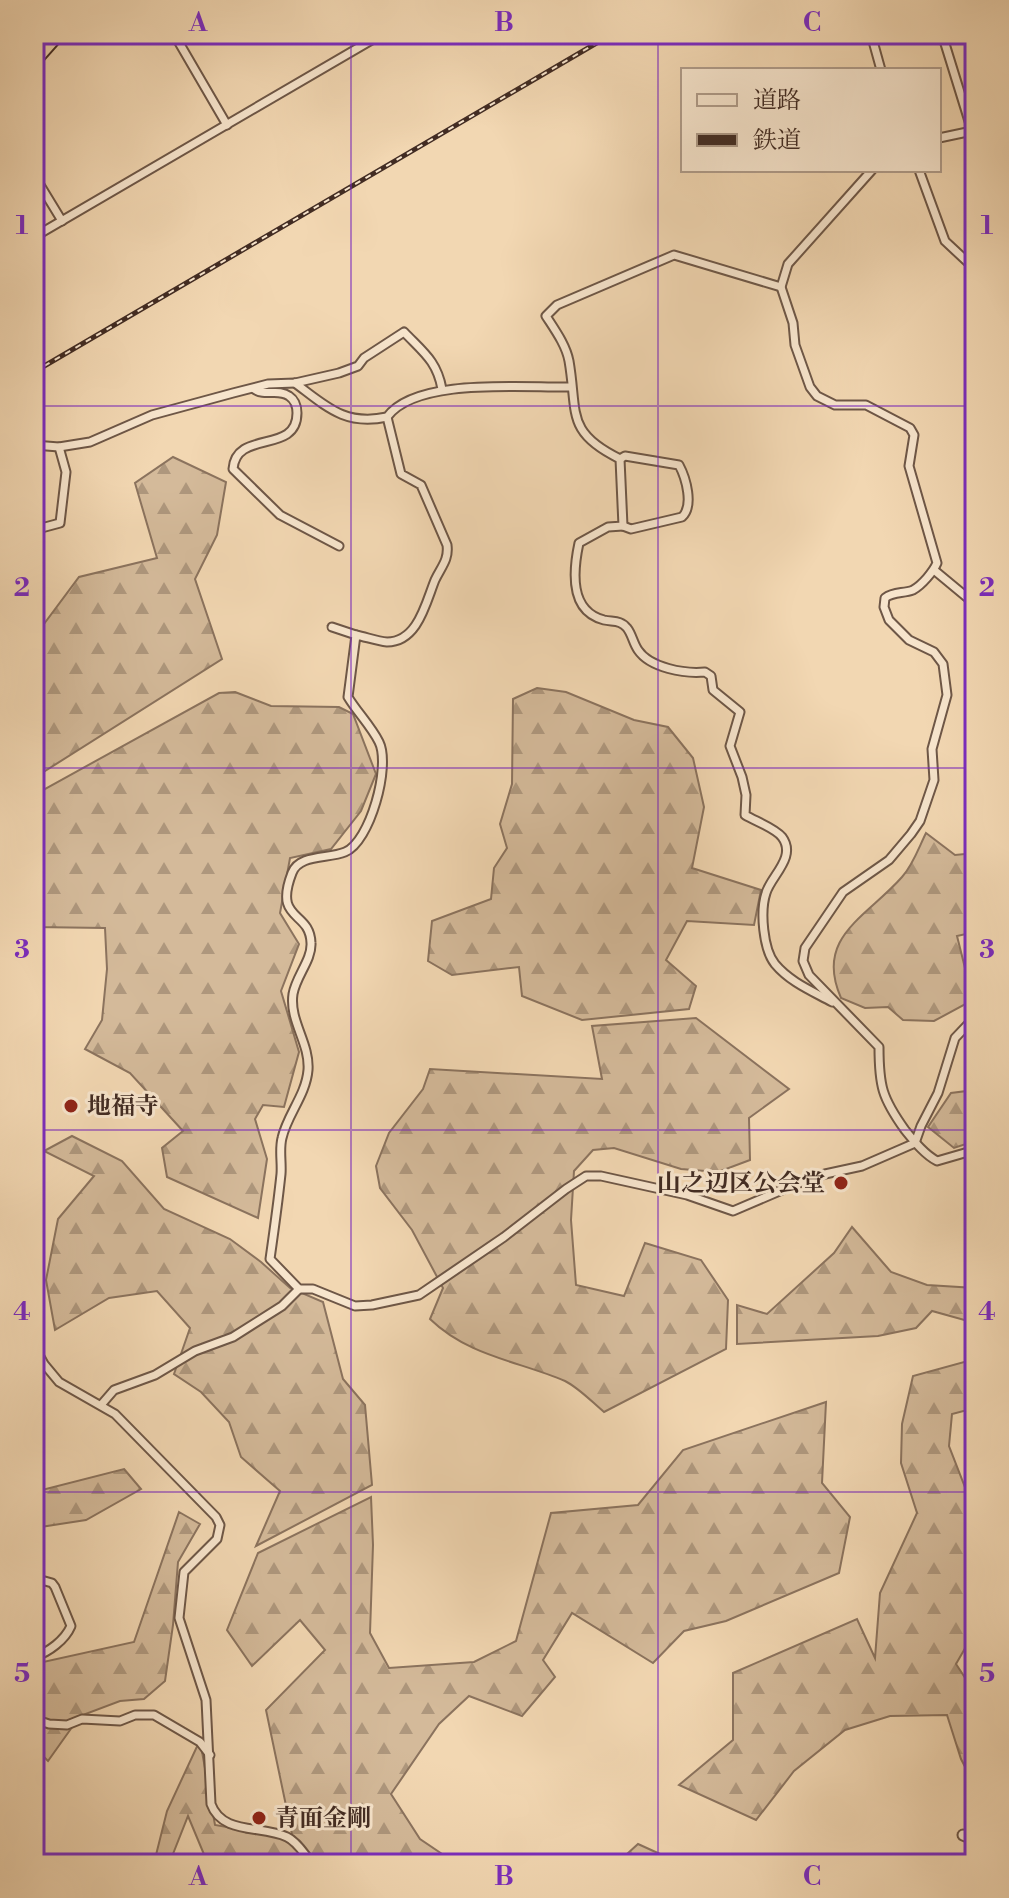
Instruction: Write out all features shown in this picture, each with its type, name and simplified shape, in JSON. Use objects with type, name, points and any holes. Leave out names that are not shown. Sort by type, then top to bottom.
[{"type":"highway","points":[[34,61],[58,34]]},
{"type":"street","points":[[174,34],[227,125]]},
{"type":"street","points":[[363,34],[368,42]]},
{"type":"street","points":[[34,237],[382,34]]},
{"type":"street","points":[[871,34],[880,68]]},
{"type":"street","points":[[941,138],[973,131],[942,34]]},
{"type":"street","points":[[870,172],[788,264],[781,287],[793,323],[795,345],[810,387],[817,396],[835,405],[866,405],[910,428],[914,435],[909,466],[936,556],[934,570],[913,589],[885,598],[884,607],[889,620],[909,640],[934,652],[943,664],[947,695],[932,749],[934,780],[920,821],[889,860],[843,892],[805,948],[803,961],[809,975],[879,1047],[884,1097],[892,1114],[915,1143],[937,1161],[975,1150]]},
{"type":"street","points":[[920,172],[945,241],[975,269]]},
{"type":"street","points":[[34,175],[62,221]]},
{"type":"street","points":[[620,459],[595,447],[582,433],[565,348],[546,316],[557,305],[674,255],[781,287]]},
{"type":"street","points":[[34,445],[59,447],[90,442],[152,415],[268,384],[295,383],[339,373],[358,366],[364,358],[404,332],[433,362],[439,372],[442,389]]},
{"type":"street","points":[[295,383],[335,412],[368,421],[387,417],[396,404],[442,389],[571,387]]},
{"type":"street","points":[[254,389],[262,394],[280,392],[290,396],[297,407],[295,428],[290,434],[248,447],[236,457],[233,469],[280,515],[339,546]]},
{"type":"street","points":[[332,627],[389,642],[404,637],[414,628],[427,605],[435,581],[449,556],[421,485],[401,474],[387,417]]},
{"type":"street","points":[[34,530],[60,523],[66,472],[59,447]]},
{"type":"street","points":[[620,459],[625,456],[679,465],[689,505],[687,513],[682,517],[631,529],[608,527],[579,543],[574,565],[579,600],[585,611],[597,618],[626,626],[645,658],[689,674],[705,672],[711,676],[713,690],[740,712],[730,746],[746,795],[745,815],[781,836],[785,846],[784,862],[766,891],[763,911],[768,949],[774,962],[786,974],[837,1005]]},
{"type":"street","points":[[620,459],[623,526]]},
{"type":"street","points":[[934,570],[975,604]]},
{"type":"street","points":[[299,1289],[270,1259],[281,1171],[280,1143],[308,1070],[304,1044],[295,1026],[293,993],[311,947],[310,935],[284,897],[293,869],[299,862],[348,851],[362,836],[375,804],[383,769],[380,744],[348,697],[356,635]]},
{"type":"street","points":[[101,1405],[114,1390],[155,1375],[195,1351],[233,1337],[282,1306],[299,1289],[313,1289],[355,1306],[419,1295],[586,1176],[601,1176],[687,1195],[733,1211],[796,1184],[862,1166],[915,1143],[938,1093],[955,1038],[975,1017]]},
{"type":"street","points":[[35,1351],[59,1382],[115,1414],[210,1509],[220,1525],[217,1539],[184,1572],[179,1618],[206,1700],[211,1757],[210,1792],[215,1814],[233,1825],[278,1833],[292,1839],[313,1864]]},
{"type":"street","points":[[34,1578],[52,1583],[71,1626],[70,1631],[48,1651],[34,1657]]},
{"type":"street","points":[[34,1719],[67,1725],[82,1719],[120,1721],[135,1715],[154,1715],[200,1742],[211,1757]]},
{"type":"street","points":[[963,1835],[975,1840]]},
{"type":"green space","points":[[173,457],[226,482],[217,535],[195,579],[222,659],[34,778],[34,634],[79,577],[157,558],[135,483]]},
{"type":"green space","points":[[537,688],[566,692],[634,720],[668,727],[693,758],[704,807],[692,868],[761,890],[754,925],[687,921],[666,960],[696,986],[689,1009],[582,1020],[522,996],[519,967],[452,975],[428,961],[432,921],[491,899],[494,868],[507,848],[500,824],[512,784],[513,699]]},
{"type":"green space","points":[[235,692],[271,706],[339,707],[353,714],[376,774],[361,811],[331,849],[290,858],[280,913],[299,944],[281,991],[299,1052],[284,1107],[263,1105],[255,1119],[267,1159],[258,1218],[167,1177],[162,1148],[183,1131],[130,1073],[85,1049],[102,1020],[107,969],[105,928],[34,927],[34,795],[219,693]]},
{"type":"green space","points":[[926,833],[955,855],[975,853],[975,932],[957,936],[973,1000],[934,1021],[903,1020],[888,1007],[865,1008],[841,998],[834,977],[834,959],[839,943],[848,930],[906,872]]},
{"type":"green space","points":[[696,1018],[789,1089],[749,1118],[750,1160],[718,1172],[681,1169],[614,1148],[593,1150],[574,1171],[571,1220],[576,1285],[624,1296],[645,1243],[701,1260],[728,1300],[726,1349],[604,1412],[565,1381],[477,1350],[430,1319],[443,1288],[412,1230],[380,1188],[376,1166],[389,1133],[423,1089],[430,1069],[602,1079],[592,1026]]},
{"type":"green space","points":[[975,1090],[975,1141],[954,1148],[928,1127],[951,1093]]},
{"type":"green space","points":[[72,1136],[122,1161],[164,1209],[230,1239],[290,1288],[323,1302],[343,1379],[365,1405],[372,1485],[256,1546],[280,1491],[241,1457],[229,1422],[201,1392],[174,1374],[190,1328],[157,1291],[109,1298],[55,1330],[46,1280],[58,1219],[94,1176],[44,1151]]},
{"type":"green space","points":[[852,1227],[891,1272],[927,1285],[975,1288],[975,1323],[932,1311],[916,1328],[878,1336],[737,1344],[737,1305],[767,1314],[834,1253]]},
{"type":"green space","points":[[975,1359],[975,1408],[952,1414],[949,1446],[975,1513],[975,1631],[956,1664],[975,1693],[975,1786],[961,1759],[947,1715],[890,1716],[845,1730],[794,1771],[756,1820],[679,1785],[733,1740],[733,1673],[857,1619],[875,1658],[880,1593],[917,1513],[901,1463],[902,1424],[913,1376]]},
{"type":"green space","points":[[826,1402],[822,1483],[850,1517],[839,1573],[726,1621],[684,1631],[653,1663],[572,1613],[543,1660],[555,1677],[522,1716],[469,1696],[439,1724],[391,1794],[420,1839],[451,1860],[451,1864],[208,1864],[188,1816],[169,1864],[144,1864],[156,1855],[167,1811],[200,1740],[215,1825],[293,1839],[266,1710],[325,1650],[300,1620],[252,1666],[227,1630],[258,1553],[371,1497],[370,1633],[389,1668],[474,1662],[516,1641],[551,1513],[638,1505],[683,1450]]},
{"type":"green space","points":[[124,1469],[141,1489],[86,1520],[34,1528],[34,1492]]},
{"type":"green space","points":[[179,1512],[200,1524],[178,1562],[165,1681],[144,1699],[120,1701],[80,1716],[48,1761],[34,1747],[34,1664],[134,1642]]},
{"type":"green space","points":[[638,1844],[682,1864],[616,1864]]},
{"type":"railway","points":[[34,372],[612,34]]},
{"type":"place","name":"地福寺","points":[[71,1106]]},
{"type":"place","name":"山之辺区公会堂","points":[[841,1183]]},
{"type":"place","name":"青面金剛","points":[[259,1818]]}]
